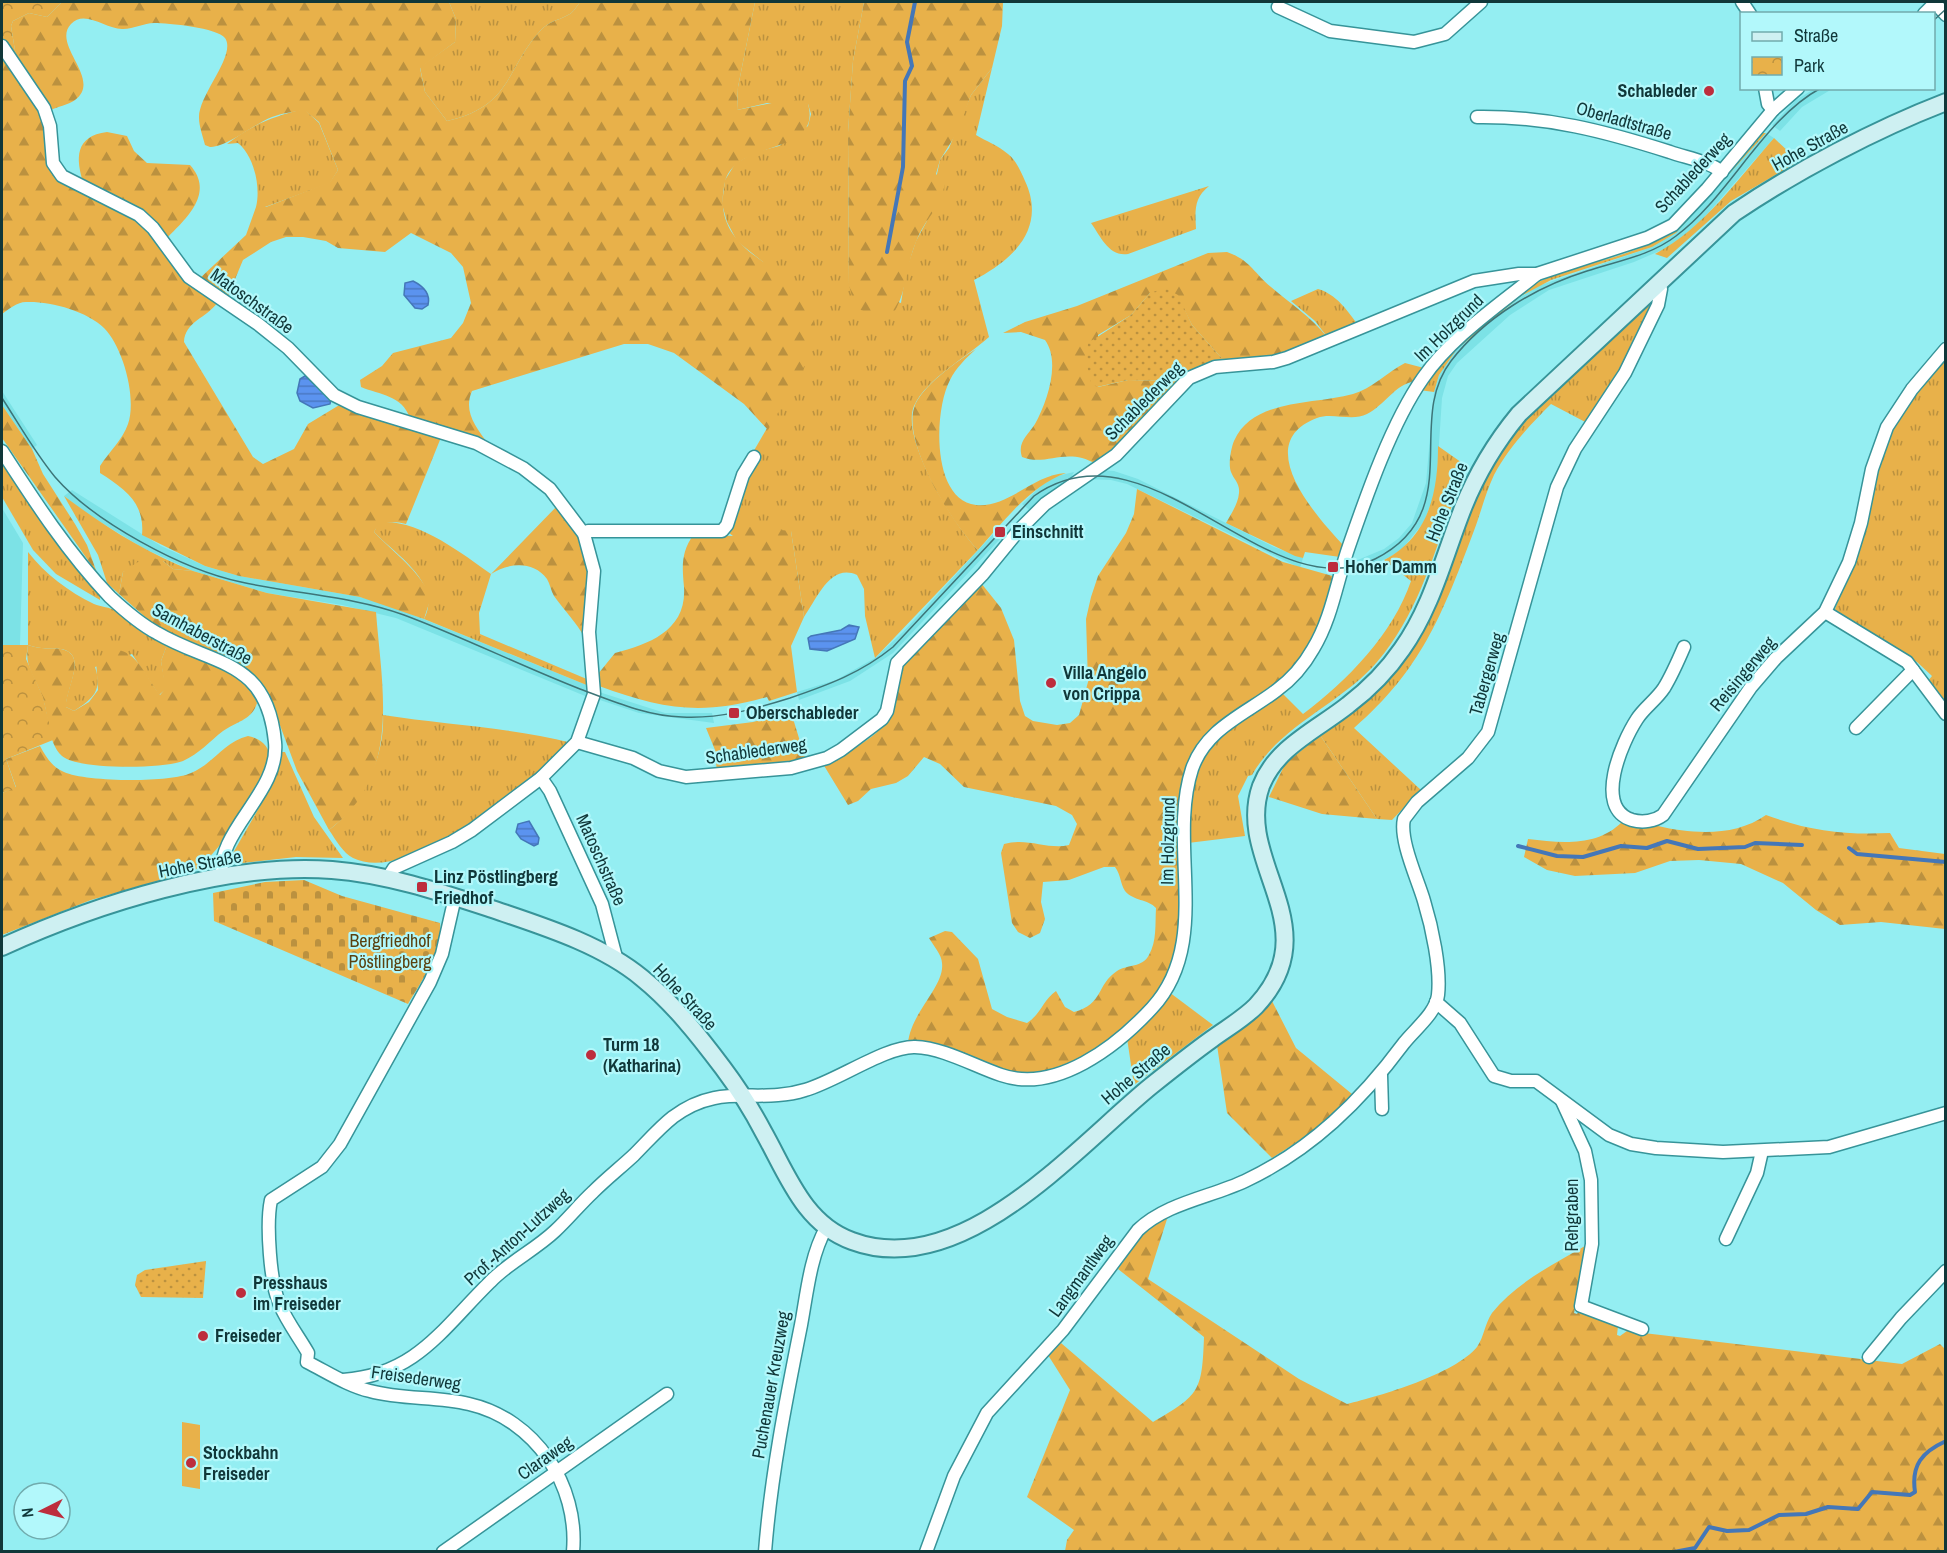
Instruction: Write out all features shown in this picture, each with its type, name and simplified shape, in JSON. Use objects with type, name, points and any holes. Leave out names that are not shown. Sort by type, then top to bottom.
[{"type":"main road","name":"Hohe Straße","points":[[2,947],[103,908],[222,878],[313,869],[347,871],[455,897],[534,924],[618,962],[639,975],[672,1006],[725,1071],[741,1094],[801,1201],[826,1228],[854,1242],[888,1248],[934,1242],[984,1223],[1048,1175],[1183,1060],[1256,1005],[1279,967],[1285,932],[1282,913],[1258,834],[1257,805],[1266,776],[1287,749],[1369,688],[1401,651],[1434,590],[1478,474],[1513,421],[1541,392],[1718,227],[1756,199],[1890,125],[1946,102]]},
{"type":"street","points":[[1278,7],[1330,31],[1414,42],[1445,34],[1481,2]]},
{"type":"street","points":[[1935,2],[1946,15]]},
{"type":"street","name":"Matoschstraße","points":[[2,46],[44,108],[50,126],[53,164],[62,177],[139,215],[153,228],[189,277],[258,324],[288,348],[334,395],[358,407],[477,443],[523,468],[550,489],[584,534],[594,571],[589,632],[594,694],[577,742],[541,778],[472,830],[452,842],[394,868],[387,879]]},
{"type":"street","points":[[1765,90],[1768,104],[1773,110]]},
{"type":"street","name":"Schablederweg","points":[[577,742],[633,758],[659,771],[686,777],[779,770],[827,758],[852,743],[882,719],[887,711],[897,663],[983,574],[1033,515],[1116,455],[1189,378],[1215,367],[1273,362],[1287,358],[1474,281],[1519,274],[1538,274],[1660,233],[1685,213],[1773,110],[1796,90]]},
{"type":"street","name":"Oberladtstraße","points":[[1477,117],[1528,118],[1602,130],[1702,163],[1722,172]]},
{"type":"street","name":"Im Holzgrund","points":[[741,1094],[786,1094],[805,1090],[906,1047],[932,1050],[1015,1079],[1045,1078],[1088,1060],[1114,1042],[1153,1006],[1173,975],[1183,938],[1185,816],[1189,781],[1198,754],[1227,723],[1288,681],[1313,648],[1323,629],[1350,541],[1420,381],[1451,346],[1538,274]]},
{"type":"street","name":"Tabergerweg","points":[[1436,1002],[1438,987],[1430,927],[1404,838],[1403,822],[1406,813],[1468,758],[1488,732],[1557,487],[1566,466],[1613,394],[1643,337],[1658,305],[1661,290],[1658,285]]},
{"type":"street","name":"Reisingerweg","points":[[1684,647],[1664,689],[1635,721],[1614,775],[1613,801],[1620,813],[1631,820],[1645,821],[1663,815],[1695,765],[1751,687],[1776,658],[1825,612],[1850,562],[1872,469],[1887,427],[1912,389],[1946,349]]},
{"type":"street","name":"Samhaberstraße","points":[[2,451],[67,546],[112,598],[158,634],[215,658],[246,676],[264,699],[272,723],[275,743],[271,771],[224,851],[220,864],[222,878]]},
{"type":"street","points":[[584,534],[588,531],[722,531],[727,525],[743,475],[754,457]]},
{"type":"street","points":[[1825,612],[1907,662],[1946,714]]},
{"type":"street","points":[[1856,728],[1913,670]]},
{"type":"street","name":"Matoschstraße","points":[[541,778],[550,791],[602,904],[618,962]]},
{"type":"street","name":"Freisederweg","points":[[455,897],[442,954],[430,982],[340,1144],[322,1167],[271,1200],[267,1220],[279,1304],[308,1353],[308,1362],[359,1388],[383,1394],[448,1400],[500,1413],[531,1437],[547,1455],[556,1472],[570,1513],[574,1536],[573,1551]]},
{"type":"street","points":[[1382,1109],[1381,1075],[1436,1002],[1460,1023],[1492,1074],[1503,1080],[1536,1082],[1604,1132],[1631,1144],[1705,1152],[1837,1146],[1946,1113]]},
{"type":"street","name":"Langmantlweg","points":[[926,1551],[954,1476],[984,1419],[1002,1394],[1058,1337],[1138,1230],[1155,1218],[1236,1185],[1277,1164],[1326,1130],[1381,1075]]},
{"type":"street","name":"Prof.-Anton-Lutzweg","points":[[343,1380],[382,1374],[396,1368],[424,1349],[490,1281],[554,1232],[592,1192],[672,1118],[687,1108],[713,1097],[741,1094]]},
{"type":"street","name":"Rehgraben","points":[[1561,1099],[1585,1151],[1591,1180],[1591,1254],[1581,1306],[1642,1329]]},
{"type":"street","points":[[1726,1239],[1759,1168],[1762,1151]]},
{"type":"street","name":"Puchenauer Kreuzweg","points":[[765,1551],[770,1497],[798,1340],[814,1259],[826,1228]]},
{"type":"street","points":[[1869,1357],[1901,1318],[1946,1271]]},
{"type":"street","points":[[382,1374],[383,1394]]},
{"type":"street","name":"Claraweg","points":[[443,1551],[667,1394]]},
{"type":"shaded area","points":[[1812,90],[1830,90],[1802,107],[1780,131],[1772,125],[1796,100]]},
{"type":"shaded area","points":[[1766,133],[1774,138],[1702,220],[1671,246],[1634,262],[1549,290],[1510,315],[1457,363],[1448,376],[1442,398],[1436,490],[1424,522],[1403,548],[1390,557],[1362,569],[1345,572],[1348,564],[1384,549],[1399,538],[1412,523],[1426,483],[1434,392],[1439,375],[1457,349],[1506,306],[1538,286],[1652,247],[1676,233]]},
{"type":"shaded area","points":[[2,391],[37,445],[32,449],[2,405]]},
{"type":"shaded area","points":[[1102,470],[1114,471],[1138,479],[1274,547],[1303,558],[1300,568],[1127,484],[1111,480],[1085,479]]},
{"type":"shaded area","points":[[1074,472],[1069,481],[1031,511],[1022,504],[1042,485],[1057,476]]},
{"type":"shaded area","points":[[72,490],[161,546],[205,566],[239,576],[360,597],[386,604],[589,686],[590,698],[396,618],[342,605],[267,593],[193,571],[143,548],[89,515],[64,496]]},
{"type":"shaded area","points":[[2,508],[23,543],[20,645],[2,645]]},
{"type":"shaded area","points":[[995,532],[1001,538],[893,653],[850,681],[799,700],[797,692],[836,680],[875,658],[903,632]]},
{"type":"shaded area","points":[[599,692],[665,713],[712,713],[714,723],[639,713],[597,699]]},
{"type":"green space","points":[[2,2],[62,2],[47,17],[29,13],[13,21],[11,26],[17,63],[2,40]]},
{"type":"green space","points":[[62,2],[449,2],[456,19],[455,42],[420,68],[425,92],[447,121],[484,106],[496,96],[540,31],[550,23],[570,14],[580,2],[755,2],[738,87],[737,110],[791,99],[808,104],[809,121],[803,132],[791,140],[744,159],[732,168],[725,182],[723,211],[732,232],[747,249],[785,277],[802,293],[812,311],[814,335],[807,360],[795,384],[768,430],[744,404],[674,353],[648,344],[624,344],[472,391],[470,413],[488,444],[445,427],[410,418],[396,400],[361,387],[360,380],[382,366],[393,353],[451,338],[463,323],[471,303],[463,267],[451,253],[411,233],[385,252],[338,248],[326,241],[286,237],[271,242],[243,260],[228,296],[199,279],[246,235],[256,207],[266,207],[330,182],[338,170],[319,122],[304,110],[284,114],[265,120],[224,144],[210,147],[205,145],[199,121],[200,109],[226,54],[225,38],[213,31],[181,25],[154,23],[123,29],[89,19],[77,20],[71,24],[67,32],[67,42],[81,72],[82,92],[72,102],[50,110],[17,63],[11,26],[13,21],[29,13],[47,17]]},
{"type":"green space","points":[[449,2],[580,2],[570,14],[550,23],[540,31],[496,96],[484,106],[447,121],[425,92],[420,67],[455,42],[456,19]]},
{"type":"green space","points":[[755,2],[864,2],[853,61],[848,132],[849,285],[901,303],[906,271],[916,241],[927,221],[940,160],[949,148],[971,95],[992,68],[976,135],[1001,148],[1013,159],[1031,198],[1032,213],[1029,228],[1022,241],[1002,263],[974,280],[989,337],[937,378],[914,406],[912,421],[922,460],[944,503],[978,550],[875,658],[865,616],[864,589],[857,575],[839,574],[832,578],[819,593],[804,617],[791,531],[733,536],[720,526],[741,473],[804,364],[763,262],[737,241],[727,222],[722,204],[725,180],[735,164],[753,153],[779,146],[808,126],[811,114],[808,104],[767,103],[737,110],[738,87]]},
{"type":"green space","points":[[864,2],[1003,2],[1002,26],[992,68],[971,95],[958,131],[940,160],[936,174],[945,183],[943,192],[916,242],[904,288],[893,314],[875,315],[855,308],[849,285],[848,132],[853,61]]},
{"type":"green space","points":[[2,55],[39,106],[46,137],[46,157],[52,172],[62,184],[107,202],[142,221],[217,303],[192,324],[185,335],[184,342],[253,457],[263,464],[294,449],[308,424],[341,404],[442,435],[406,524],[384,523],[374,532],[413,570],[426,587],[431,597],[424,619],[360,597],[239,576],[205,566],[142,535],[140,514],[132,498],[100,473],[100,466],[126,430],[131,401],[122,360],[111,337],[97,322],[57,305],[23,302],[2,314]]},
{"type":"green space","points":[[304,109],[319,123],[338,170],[330,183],[265,207],[256,207],[258,190],[252,164],[238,143],[227,144],[263,122]]},
{"type":"green space","points":[[107,132],[127,136],[134,151],[147,163],[190,165],[197,175],[200,185],[195,205],[166,239],[84,185],[79,166],[83,143],[96,134]]},
{"type":"green space","points":[[1760,133],[1766,133],[1676,233],[1652,247],[1551,280],[1521,296],[1457,349],[1439,375],[1434,392],[1419,390],[1448,355],[1480,323],[1517,295],[1557,274],[1636,250],[1672,230],[1699,205]]},
{"type":"green space","points":[[1774,138],[1790,153],[1794,164],[1731,201],[1667,258],[1655,254],[1673,243],[1705,217]]},
{"type":"green space","points":[[1209,186],[1200,195],[1196,205],[1196,229],[1128,254],[1121,254],[1111,249],[1091,223]]},
{"type":"green space","points":[[1227,252],[1246,263],[1308,317],[1328,338],[1288,354],[1225,362],[1192,325],[1185,311],[1150,293],[1131,315],[1098,335],[1098,387],[1128,380],[1178,381],[1117,447],[1096,464],[1075,457],[1039,460],[1022,457],[1022,443],[1035,424],[1048,394],[1052,359],[1045,340],[1021,332],[1003,333],[1025,322],[1077,306],[1208,253]]},
{"type":"green space","points":[[1165,288],[1178,295],[1192,325],[1225,362],[1178,381],[1128,380],[1097,387],[1091,383],[1086,361],[1088,343],[1131,315],[1150,293]]},
{"type":"green space","points":[[1318,289],[1336,299],[1358,325],[1328,338],[1315,321],[1291,301]]},
{"type":"green space","points":[[1649,303],[1651,306],[1610,393],[1589,424],[1551,404],[1506,455],[1491,482],[1450,591],[1427,640],[1396,685],[1354,728],[1421,790],[1392,820],[1377,819],[1320,735],[1381,686],[1396,669],[1423,630],[1435,607],[1481,488],[1496,458],[1510,438],[1546,397]]},
{"type":"green space","points":[[976,349],[961,363],[952,376],[941,411],[940,452],[951,488],[961,499],[976,505],[988,505],[1043,479],[1066,473],[1029,496],[978,550],[956,522],[932,484],[916,442],[913,424],[914,408],[924,391]]},
{"type":"green space","points":[[1945,357],[1945,705],[1928,681],[1932,676],[1917,662],[1843,620],[1835,609],[1857,553],[1886,439],[1910,397]]},
{"type":"green space","points":[[1405,363],[1424,368],[1415,381],[1395,391],[1367,414],[1355,417],[1323,416],[1317,418],[1298,429],[1289,444],[1289,462],[1295,480],[1305,499],[1344,546],[1340,557],[1305,552],[1303,558],[1295,556],[1226,523],[1239,493],[1239,487],[1230,469],[1230,461],[1234,441],[1243,427],[1255,417],[1270,410],[1360,392]]},
{"type":"green space","points":[[2,405],[32,449],[43,474],[87,545],[97,573],[2,438]]},
{"type":"green space","points":[[1438,446],[1468,467],[1419,593],[1394,640],[1362,677],[1295,728],[1264,757],[1252,775],[1248,776],[1238,796],[1245,836],[1188,843],[1189,802],[1195,774],[1207,749],[1216,738],[1238,719],[1281,692],[1303,714],[1352,671],[1381,638],[1393,620],[1411,581],[1384,560],[1411,539],[1428,512],[1436,480]]},
{"type":"green space","points":[[2,458],[100,595],[100,600],[56,574],[33,550],[2,497]]},
{"type":"green space","points":[[1137,489],[1283,562],[1336,577],[1314,641],[1283,681],[1258,698],[1190,767],[1177,953],[1161,991],[1122,1032],[1078,1062],[1028,1077],[908,1043],[915,1021],[942,972],[941,957],[929,938],[945,931],[952,932],[978,959],[992,1009],[1007,1017],[1027,1023],[1056,991],[1065,1007],[1074,1012],[1084,1009],[1095,999],[1110,976],[1121,969],[1143,962],[1152,950],[1156,908],[1132,897],[1125,891],[1115,867],[1104,867],[1069,880],[1043,882],[1041,902],[1045,919],[1040,933],[1030,938],[1018,932],[1012,923],[1001,853],[1004,844],[1021,842],[1053,846],[1069,845],[1077,824],[1072,815],[1056,806],[964,787],[940,764],[924,757],[908,776],[896,783],[871,789],[858,801],[848,805],[823,764],[856,747],[880,729],[888,717],[904,661],[981,583],[1001,608],[1014,640],[1020,701],[1025,716],[1033,721],[1057,725],[1070,723],[1079,715],[1088,682],[1086,619],[1091,597],[1098,576],[1126,533],[1134,514]]},
{"type":"green space","points":[[64,496],[126,538],[193,571],[173,569],[163,561],[123,572],[119,594],[107,583],[98,555]]},
{"type":"green space","points":[[558,505],[579,538],[585,553],[589,600],[585,638],[554,596],[547,579],[541,573],[528,566],[520,565],[505,567],[491,574]]},
{"type":"green space","points":[[384,522],[398,523],[426,533],[454,548],[491,574],[479,613],[480,634],[589,680],[589,686],[424,619],[428,606],[427,593],[422,581],[414,570],[374,532],[377,526]]},
{"type":"green space","points":[[750,527],[791,531],[804,617],[791,646],[797,692],[769,701],[767,697],[722,707],[701,708],[662,705],[599,686],[598,674],[615,653],[653,640],[673,624],[683,602],[683,559],[694,534],[733,536],[738,529]]},
{"type":"green space","points":[[28,552],[42,568],[67,588],[94,604],[116,611],[167,645],[161,661],[166,689],[159,695],[132,654],[95,667],[98,682],[95,693],[74,711],[66,707],[74,673],[73,658],[69,652],[61,649],[28,645]]},
{"type":"green space","points":[[147,556],[163,561],[173,569],[193,571],[267,593],[376,612],[383,701],[378,758],[368,784],[352,808],[329,830],[297,771],[268,693],[253,674],[231,658],[173,635],[152,623],[119,594],[123,572]]},
{"type":"green space","points":[[2,645],[28,645],[26,659],[43,697],[53,740],[6,759],[16,788],[2,793]]},
{"type":"green space","points":[[28,645],[69,652],[75,665],[66,707],[74,711],[89,702],[98,690],[96,660],[108,652],[118,650],[134,658],[160,695],[165,689],[161,661],[167,645],[232,673],[243,681],[257,703],[248,717],[223,731],[183,761],[158,766],[121,767],[71,761],[57,750],[51,736],[42,696],[29,666]]},
{"type":"green space","points":[[791,712],[806,761],[717,773],[715,750],[706,728],[753,722]]},
{"type":"green space","points":[[383,715],[502,730],[572,743],[530,781],[469,826],[437,844],[406,857],[377,863],[349,856],[329,830],[352,807],[369,779],[380,747]]},
{"type":"green space","points":[[1320,735],[1377,819],[1322,814],[1269,797],[1285,764]]},
{"type":"green space","points":[[248,736],[264,744],[269,751],[270,761],[256,790],[228,835],[195,870],[91,900],[2,935],[2,793],[16,787],[6,759],[40,746],[47,758],[64,772],[90,778],[147,780],[191,773],[232,743]]},
{"type":"green space","points":[[282,752],[285,752],[314,817],[343,858],[296,857],[234,864],[233,853],[268,792]]},
{"type":"green space","points":[[1766,815],[1797,825],[1827,831],[1890,833],[1899,848],[1945,854],[1945,929],[1881,922],[1840,925],[1816,910],[1783,883],[1741,864],[1699,860],[1670,861],[1635,873],[1575,876],[1547,870],[1524,857],[1528,839],[1566,842],[1590,839],[1601,836],[1622,822],[1637,826],[1714,832],[1741,827]]},
{"type":"green space","name":"Bergfriedhof Pöstlingberg","points":[[304,880],[342,896],[440,923],[435,954],[408,1004],[214,921],[213,893],[265,882]]},
{"type":"green space","points":[[1169,992],[1213,1025],[1134,1085],[1127,1038]]},
{"type":"green space","points":[[1272,1001],[1296,1048],[1352,1094],[1319,1128],[1272,1158],[1227,1113],[1217,1045]]},
{"type":"green space","points":[[1168,1216],[1148,1279],[1299,1379],[1347,1404],[1416,1383],[1466,1357],[1477,1347],[1492,1313],[1502,1302],[1535,1275],[1585,1246],[1582,1278],[1574,1313],[1577,1314],[1580,1309],[1618,1326],[1617,1335],[1620,1336],[1627,1331],[1902,1364],[1940,1344],[1945,1349],[1945,1551],[1065,1551],[1067,1540],[1074,1530],[1027,1497],[1070,1390],[1048,1355],[1061,1343],[1153,1422],[1181,1405],[1195,1390],[1199,1381],[1204,1337],[1118,1269],[1147,1227]]},
{"type":"green space","points":[[206,1261],[203,1298],[141,1297],[135,1285],[137,1275],[145,1270]]},
{"type":"green space","name":"Stockbahn Freiseder","points":[[182,1422],[200,1425],[200,1489],[182,1486]]},
{"type":"water","points":[[413,281],[427,293],[428,305],[422,309],[415,308],[404,295],[405,283]]},
{"type":"water","points":[[305,376],[331,399],[330,404],[313,408],[300,401],[297,393],[300,379]]},
{"type":"water","points":[[849,625],[859,627],[855,639],[827,651],[810,649],[808,638],[811,636],[841,630]]},
{"type":"water","points":[[529,821],[539,838],[538,844],[534,846],[521,839],[516,832],[518,824]]},
{"type":"waterway","points":[[887,252],[903,167],[905,81],[912,66],[907,42],[915,2]]},
{"type":"waterway","points":[[1518,846],[1557,856],[1583,857],[1621,846],[1647,848],[1667,841],[1698,849],[1745,847],[1755,843],[1802,845]]},
{"type":"waterway","points":[[1849,848],[1857,854],[1946,862]]},
{"type":"waterway","points":[[1674,1552],[1695,1548],[1709,1527],[1727,1531],[1749,1530],[1779,1515],[1806,1514],[1828,1507],[1858,1509],[1872,1492],[1910,1495],[1915,1492],[1915,1474],[1920,1460],[1930,1450],[1946,1441]]},
{"type":"tram line","points":[[1935,19],[1946,9]]},
{"type":"tram line","points":[[2,398],[41,458],[72,494],[116,527],[193,567],[241,582],[343,599],[404,615],[580,689],[643,711],[682,717],[723,715],[764,706],[818,688],[856,671],[881,656],[893,647],[1034,496],[1077,477],[1121,479],[1164,494],[1250,541],[1293,560],[1334,568],[1375,559],[1403,540],[1420,517],[1428,492],[1432,411],[1438,385],[1451,361],[1465,345],[1496,317],[1531,295],[1568,278],[1655,249],[1676,236],[1713,201],[1781,119],[1818,90]]},
{"type":"place","name":"Schableder","points":[[1709,91]]},
{"type":"place","name":"Einschnitt","points":[[1000,532]]},
{"type":"place","name":"Hoher Damm","points":[[1333,567]]},
{"type":"place","name":"Villa Angelo von Crippa","points":[[1051,683]]},
{"type":"place","name":"Oberschableder","points":[[734,713]]},
{"type":"place","name":"Linz Pöstlingberg Friedhof","points":[[422,887]]},
{"type":"place","name":"Turm 18 (Katharina)","points":[[591,1055]]},
{"type":"place","name":"Presshaus im Freiseder","points":[[241,1293]]},
{"type":"place","name":"Freiseder","points":[[203,1336]]},
{"type":"place","name":"Stockbahn Freiseder","points":[[191,1463]]}]
